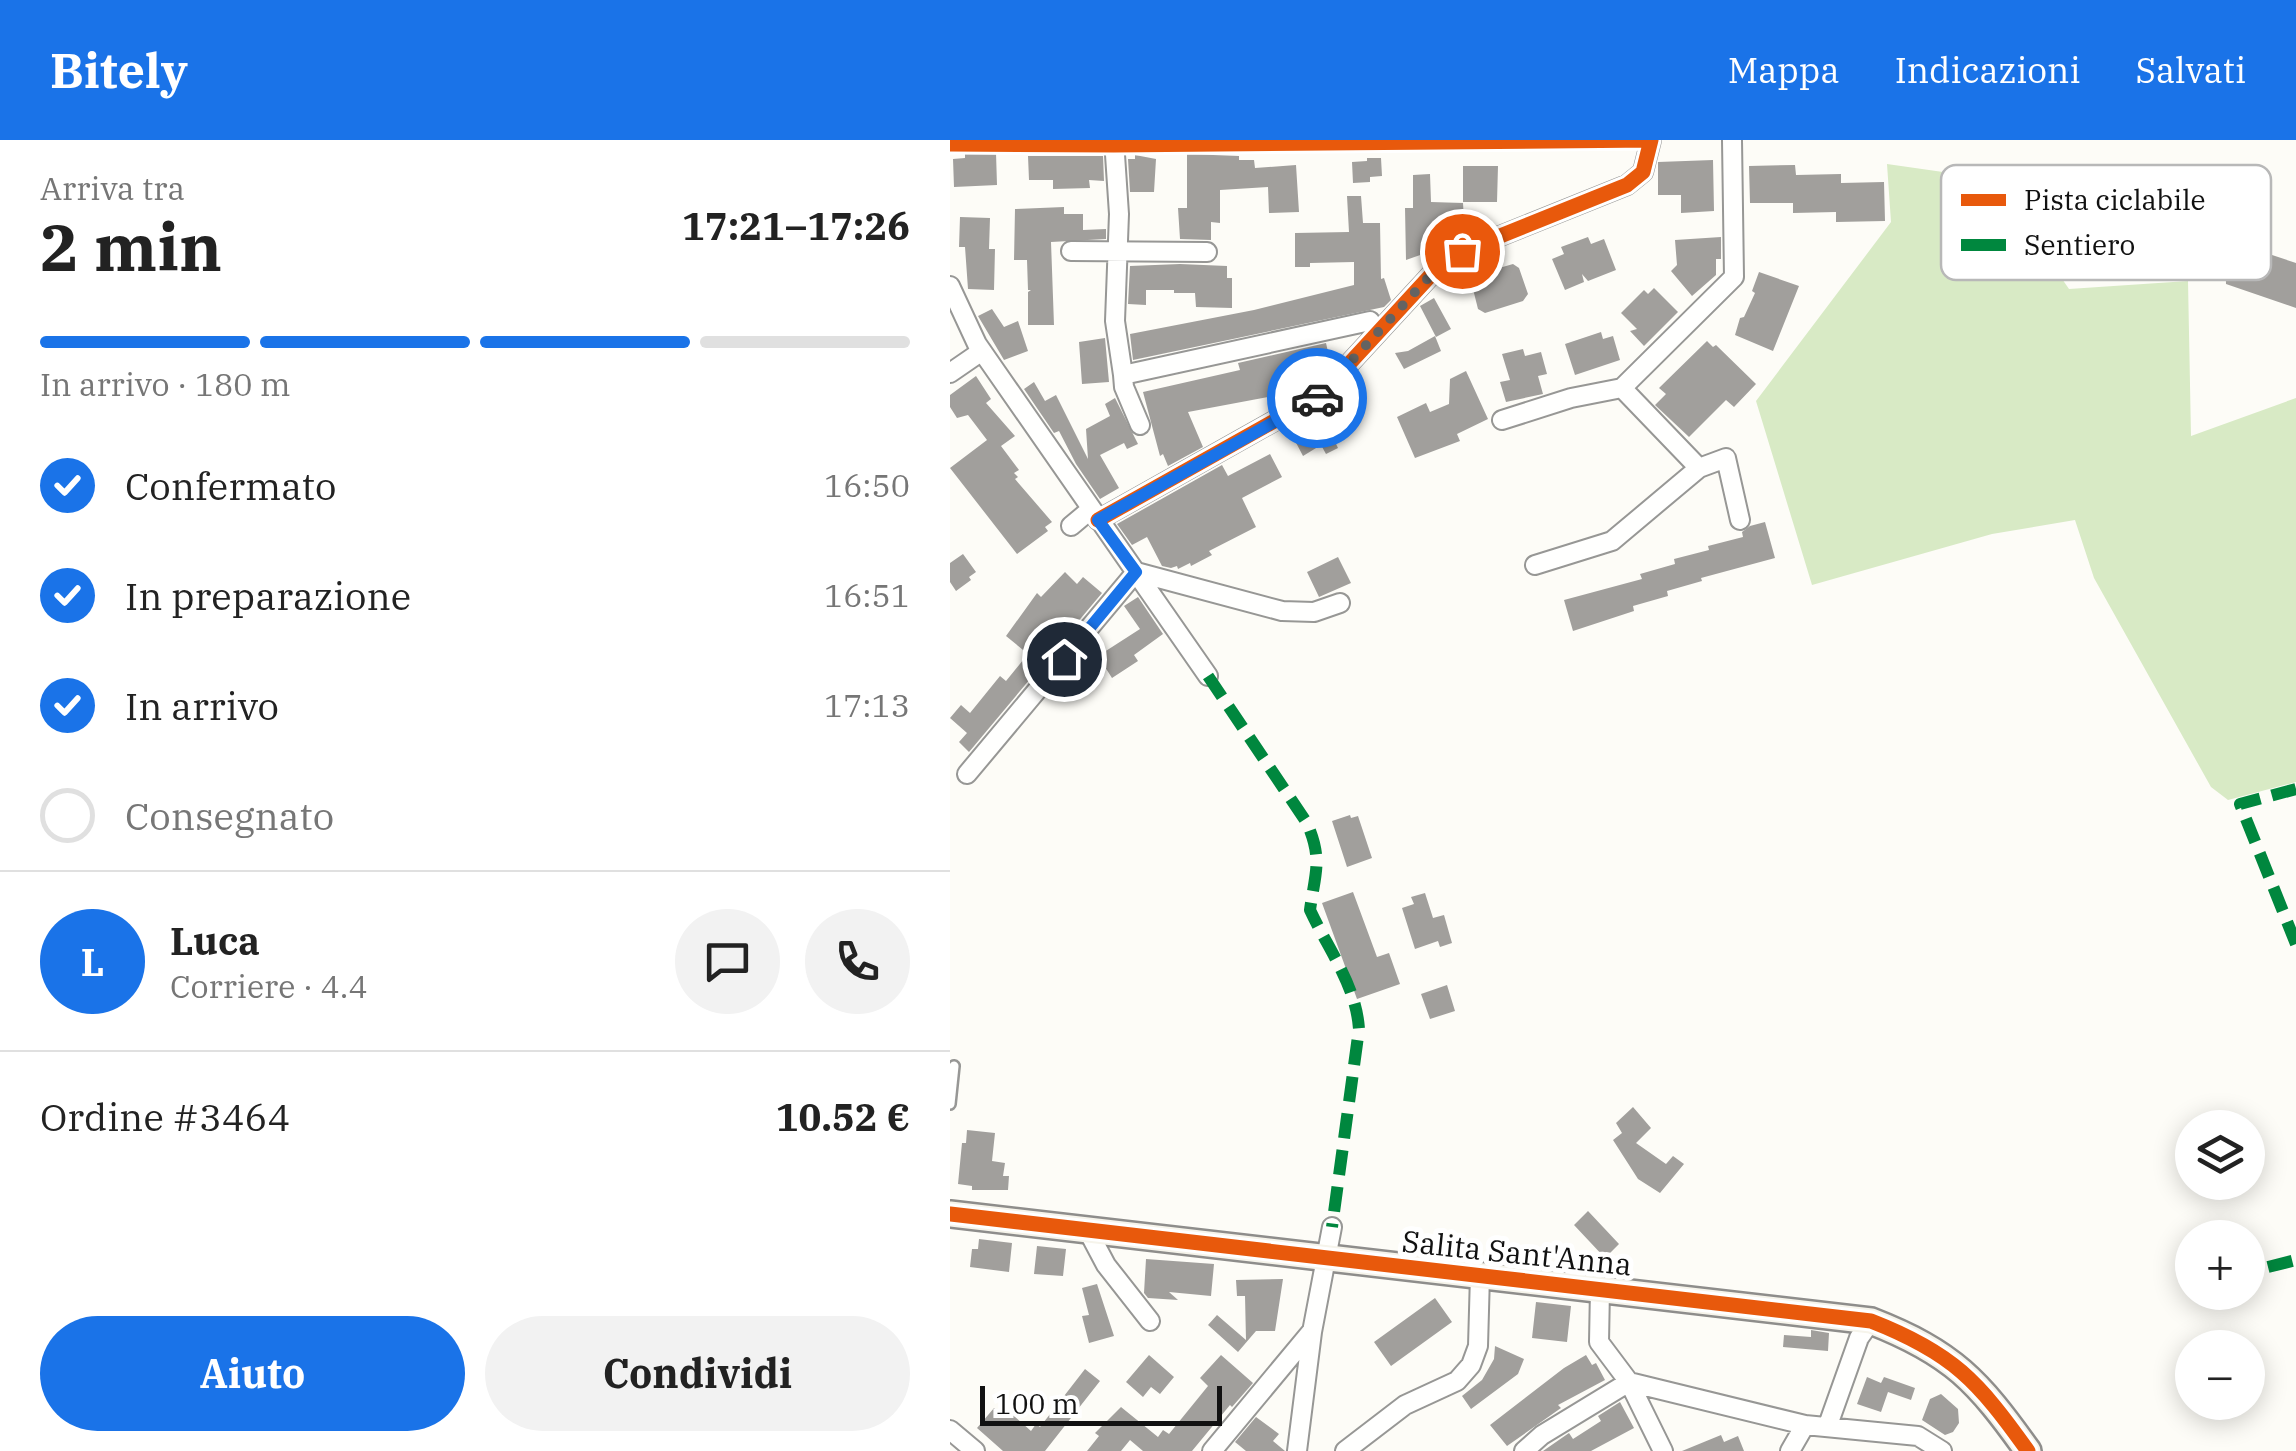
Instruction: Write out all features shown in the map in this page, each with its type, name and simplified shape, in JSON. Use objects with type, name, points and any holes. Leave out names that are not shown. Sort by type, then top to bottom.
[{"type":"street","points":[[1114,140],[1119,214],[1115,321],[1123,375],[1140,425]]},
{"type":"street","points":[[1071,526],[1313,403],[1442,263],[1462,251],[1627,185],[1643,172],[1652,140]]},
{"type":"street","points":[[1502,420],[1570,398],[1622,388],[1734,277],[1732,140]]},
{"type":"street","points":[[1071,251],[1207,252]]},
{"type":"street","points":[[950,286],[980,348],[1208,676]]},
{"type":"street","points":[[1123,375],[1370,322]]},
{"type":"street","points":[[950,373],[980,348]]},
{"type":"street","points":[[1622,388],[1699,468]]},
{"type":"street","points":[[1535,565],[1612,542],[1699,468],[1726,458],[1740,520]]},
{"type":"street","points":[[1136,572],[1282,612],[1314,612],[1340,603]]},
{"type":"street","points":[[967,774],[1136,572]]},
{"type":"street","name":"Salita Sant'Anna","points":[[950,1214],[1872,1321],[1913,1337],[1949,1360],[1981,1388],[2028,1451]]},
{"type":"street","points":[[1296,1451],[1312,1332],[1332,1227]]},
{"type":"street","points":[[1088,1231],[1106,1265],[1150,1320]]},
{"type":"street","points":[[1345,1451],[1406,1405],[1457,1381],[1471,1366],[1478,1346],[1480,1275]]},
{"type":"street","points":[[1600,1289],[1599,1342],[1629,1382],[1663,1451]]},
{"type":"street","points":[[1828,1425],[1858,1338],[1872,1321]]},
{"type":"street","points":[[1212,1451],[1312,1332]]},
{"type":"street","points":[[1524,1451],[1542,1434],[1629,1382],[1805,1425],[1918,1436],[1942,1451]]},
{"type":"street","points":[[1790,1451],[1805,1425]]},
{"type":"street","points":[[950,1430],[976,1451]]},
{"type":"lane","points":[[950,1104],[954,1066]]},
{"type":"green space","points":[[1887,164],[1941,172],[1941,280],[2063,280],[2069,289],[2188,281],[2191,436],[2296,398],[2296,782],[2228,800],[2211,787],[2094,578],[2075,520],[1992,534],[1812,585],[1756,401],[1891,222]]},
{"type":"building","points":[[996,153],[997,185],[954,187],[953,159],[965,158],[965,154]]},
{"type":"building","points":[[1187,154],[1239,156],[1239,160],[1254,160],[1255,168],[1296,165],[1299,212],[1269,213],[1268,187],[1220,190],[1220,223],[1211,222],[1211,240],[1180,239],[1178,208],[1187,208]]},
{"type":"building","points":[[1135,155],[1156,159],[1154,192],[1130,192],[1128,159],[1135,159]]},
{"type":"building","points":[[1028,156],[1103,156],[1104,181],[1089,180],[1090,188],[1053,189],[1053,180],[1029,180]]},
{"type":"building","points":[[1381,158],[1382,176],[1370,177],[1370,182],[1353,183],[1352,162]]},
{"type":"building","points":[[1713,160],[1714,211],[1681,213],[1681,195],[1658,195],[1658,162]]},
{"type":"building","points":[[1795,165],[1796,175],[1841,174],[1841,183],[1884,182],[1885,221],[1836,222],[1836,212],[1793,213],[1793,203],[1750,203],[1749,166]]},
{"type":"building","points":[[1463,166],[1498,166],[1497,202],[1463,202]]},
{"type":"building","points":[[1430,174],[1431,202],[1463,203],[1464,221],[1458,221],[1458,235],[1440,236],[1440,248],[1406,260],[1405,208],[1413,208],[1413,175]]},
{"type":"building","points":[[1347,196],[1361,196],[1363,223],[1380,223],[1381,279],[1384,278],[1391,300],[1384,307],[1133,360],[1130,334],[1254,310],[1354,285],[1354,262],[1295,267],[1295,233],[1349,232]]},
{"type":"building","points":[[1064,207],[1064,214],[1083,214],[1083,230],[1106,229],[1106,239],[1051,242],[1054,325],[1028,325],[1031,290],[1027,260],[1014,260],[1015,209]]},
{"type":"building","points":[[960,217],[990,218],[989,249],[995,249],[994,290],[968,289],[965,247],[959,247]]},
{"type":"building","points":[[1588,237],[1591,244],[1604,239],[1616,270],[1588,281],[1582,274],[1584,282],[1565,290],[1552,259],[1564,254],[1561,247]]},
{"type":"building","points":[[1721,237],[1716,275],[1692,296],[1671,271],[1677,265],[1675,240]]},
{"type":"building","points":[[2271,255],[2296,263],[2296,308],[2226,284],[2226,280],[2271,280]]},
{"type":"building","points":[[1513,264],[1519,268],[1528,294],[1523,301],[1485,313],[1478,309],[1471,281],[1475,275]]},
{"type":"building","points":[[1130,266],[1227,266],[1227,278],[1232,278],[1232,308],[1196,307],[1195,293],[1174,290],[1146,290],[1146,305],[1128,304]]},
{"type":"building","points":[[1759,272],[1799,286],[1773,351],[1735,335],[1755,293],[1752,291]]},
{"type":"building","points":[[1654,288],[1678,312],[1644,346],[1630,331],[1637,329],[1621,313],[1644,290],[1648,294]]},
{"type":"building","points":[[1434,298],[1451,329],[1436,337],[1420,306]]},
{"type":"building","points":[[992,309],[1004,327],[1018,321],[1028,351],[1004,360],[978,316]]},
{"type":"building","points":[[1601,332],[1603,339],[1613,336],[1620,360],[1575,375],[1565,344]]},
{"type":"building","points":[[1435,336],[1441,351],[1404,369],[1395,353],[1408,351]]},
{"type":"building","points":[[1105,338],[1109,382],[1082,384],[1079,342]]},
{"type":"building","points":[[1707,341],[1756,384],[1734,407],[1726,400],[1689,437],[1655,405],[1666,394],[1659,388]]},
{"type":"building","points":[[1326,343],[1331,365],[1319,377],[1271,387],[1273,396],[1188,412],[1203,447],[1168,466],[1163,454],[1160,456],[1143,392],[1240,370],[1238,363]]},
{"type":"building","points":[[1523,349],[1525,356],[1541,352],[1547,374],[1538,376],[1543,394],[1506,402],[1500,382],[1510,380],[1502,354]]},
{"type":"building","points":[[1466,371],[1488,419],[1457,434],[1460,441],[1415,458],[1397,417],[1426,403],[1430,412],[1449,404],[1450,379]]},
{"type":"building","points":[[976,376],[991,399],[986,403],[1015,436],[1001,446],[1019,470],[1014,473],[1018,477],[1015,479],[1052,522],[1045,527],[1048,531],[1017,554],[950,468],[987,440],[968,415],[957,418],[950,407],[950,395]]},
{"type":"building","points":[[1034,382],[1045,401],[1056,395],[1088,459],[1086,429],[1110,416],[1105,404],[1115,398],[1138,444],[1127,449],[1124,443],[1100,455],[1119,488],[1100,499],[1059,431],[1054,433],[1024,389]]},
{"type":"building","points":[[1326,423],[1338,448],[1326,454],[1321,445],[1303,456],[1292,435]]},
{"type":"building","points":[[1270,454],[1282,477],[1242,498],[1256,527],[1209,551],[1212,555],[1191,566],[1162,566],[1147,537],[1132,545],[1117,524],[1222,465],[1228,476]]},
{"type":"building","points":[[1765,522],[1775,558],[1701,578],[1702,581],[1667,591],[1668,596],[1633,606],[1634,611],[1573,631],[1564,600],[1642,579],[1640,574],[1709,550],[1708,546],[1743,537],[1742,532],[1750,526]]},
{"type":"building","points":[[963,554],[976,572],[956,591],[950,582],[950,563]]},
{"type":"building","points":[[1338,557],[1351,583],[1319,597],[1307,572]]},
{"type":"building","points":[[1065,572],[1077,584],[1083,577],[1102,593],[969,752],[959,742],[967,733],[950,718],[961,705],[970,713],[1000,676],[1006,681],[1028,654],[1006,636],[1037,593],[1041,597]]},
{"type":"building","points":[[1138,597],[1163,634],[1134,655],[1138,661],[1112,678],[1098,656],[1140,629],[1124,606]]},
{"type":"building","points":[[1358,816],[1372,858],[1347,867],[1332,821]]},
{"type":"building","points":[[1353,892],[1377,957],[1389,953],[1400,984],[1357,999],[1322,903]]},
{"type":"building","points":[[1425,893],[1433,918],[1444,915],[1452,943],[1440,947],[1438,941],[1415,949],[1402,908],[1414,904],[1411,897]]},
{"type":"building","points":[[1447,985],[1455,1011],[1430,1019],[1421,994]]},
{"type":"building","points":[[1633,1107],[1651,1128],[1636,1143],[1666,1164],[1673,1156],[1684,1164],[1660,1193],[1638,1179],[1613,1140],[1622,1133],[1616,1123]]},
{"type":"building","points":[[967,1130],[995,1133],[992,1161],[1005,1163],[1003,1176],[1009,1176],[1008,1190],[972,1190],[972,1186],[958,1184]]},
{"type":"building","points":[[1588,1211],[1619,1244],[1605,1258],[1574,1225]]},
{"type":"building","points":[[979,1239],[1012,1243],[1009,1272],[970,1267],[972,1249],[978,1249]]},
{"type":"building","points":[[1037,1246],[1066,1249],[1063,1276],[1034,1274]]},
{"type":"building","points":[[1146,1259],[1214,1264],[1211,1296],[1169,1292],[1178,1300],[1148,1298],[1144,1293]]},
{"type":"building","points":[[1283,1279],[1275,1331],[1256,1331],[1238,1352],[1208,1325],[1217,1315],[1246,1340],[1245,1296],[1237,1296],[1236,1280]]},
{"type":"building","points":[[1097,1284],[1114,1336],[1089,1343],[1082,1316],[1089,1315],[1082,1288]]},
{"type":"building","points":[[1435,1298],[1452,1322],[1391,1366],[1374,1342]]},
{"type":"building","points":[[1536,1302],[1571,1306],[1567,1342],[1532,1338]]},
{"type":"building","points":[[1811,1330],[1829,1333],[1828,1351],[1783,1347],[1784,1335],[1811,1337]]},
{"type":"building","points":[[1495,1346],[1524,1359],[1518,1374],[1471,1409],[1462,1396],[1482,1380],[1494,1359]]},
{"type":"building","points":[[1149,1355],[1174,1377],[1160,1394],[1151,1387],[1143,1397],[1126,1382]]},
{"type":"building","points":[[1221,1355],[1253,1383],[1192,1451],[1143,1451],[1130,1440],[1121,1451],[1087,1451],[1099,1436],[1095,1433],[1121,1407],[1158,1437],[1163,1430],[1169,1434],[1208,1386],[1200,1378]]},
{"type":"building","points":[[1586,1355],[1592,1365],[1596,1363],[1605,1380],[1558,1405],[1561,1408],[1507,1446],[1490,1425]]},
{"type":"building","points":[[1085,1369],[1100,1381],[1045,1451],[1003,1451],[977,1428],[994,1408],[1000,1414],[1005,1408],[1031,1431],[1036,1424],[1040,1427]]},
{"type":"building","points":[[1867,1377],[1881,1383],[1884,1377],[1915,1388],[1911,1400],[1888,1392],[1881,1412],[1857,1404]]},
{"type":"building","points":[[1941,1394],[1958,1409],[1959,1423],[1945,1435],[1922,1420],[1930,1399]]},
{"type":"building","points":[[1620,1402],[1634,1428],[1591,1451],[1543,1451],[1569,1433],[1573,1439],[1601,1421],[1598,1416]]},
{"type":"building","points":[[1256,1417],[1279,1434],[1273,1441],[1285,1451],[1246,1451],[1235,1442]]},
{"type":"building","points":[[1721,1435],[1724,1442],[1738,1436],[1744,1451],[1682,1451]]},
{"type":"marked path","points":[[1208,676],[1307,823],[1316,857],[1310,910],[1347,982],[1357,1013],[1359,1029],[1332,1227]]},
{"type":"marked path","points":[[2296,789],[2240,804],[2296,944]]},
{"type":"marked path","points":[[2268,1267],[2296,1260]]},
{"type":"cycle path","points":[[950,144],[1651,140],[1643,172],[1627,185],[1442,263],[1313,403],[1292,411],[1098,520]]},
{"type":"cycle path","points":[[950,1214],[1871,1321],[1923,1345],[1961,1372],[1994,1406],[2028,1451]]},
{"type":"way so far","points":[[1317,398],[1442,263],[1462,251]]},
{"type":"route","points":[[1064,659],[1136,572],[1098,520],[1317,398]]}]
